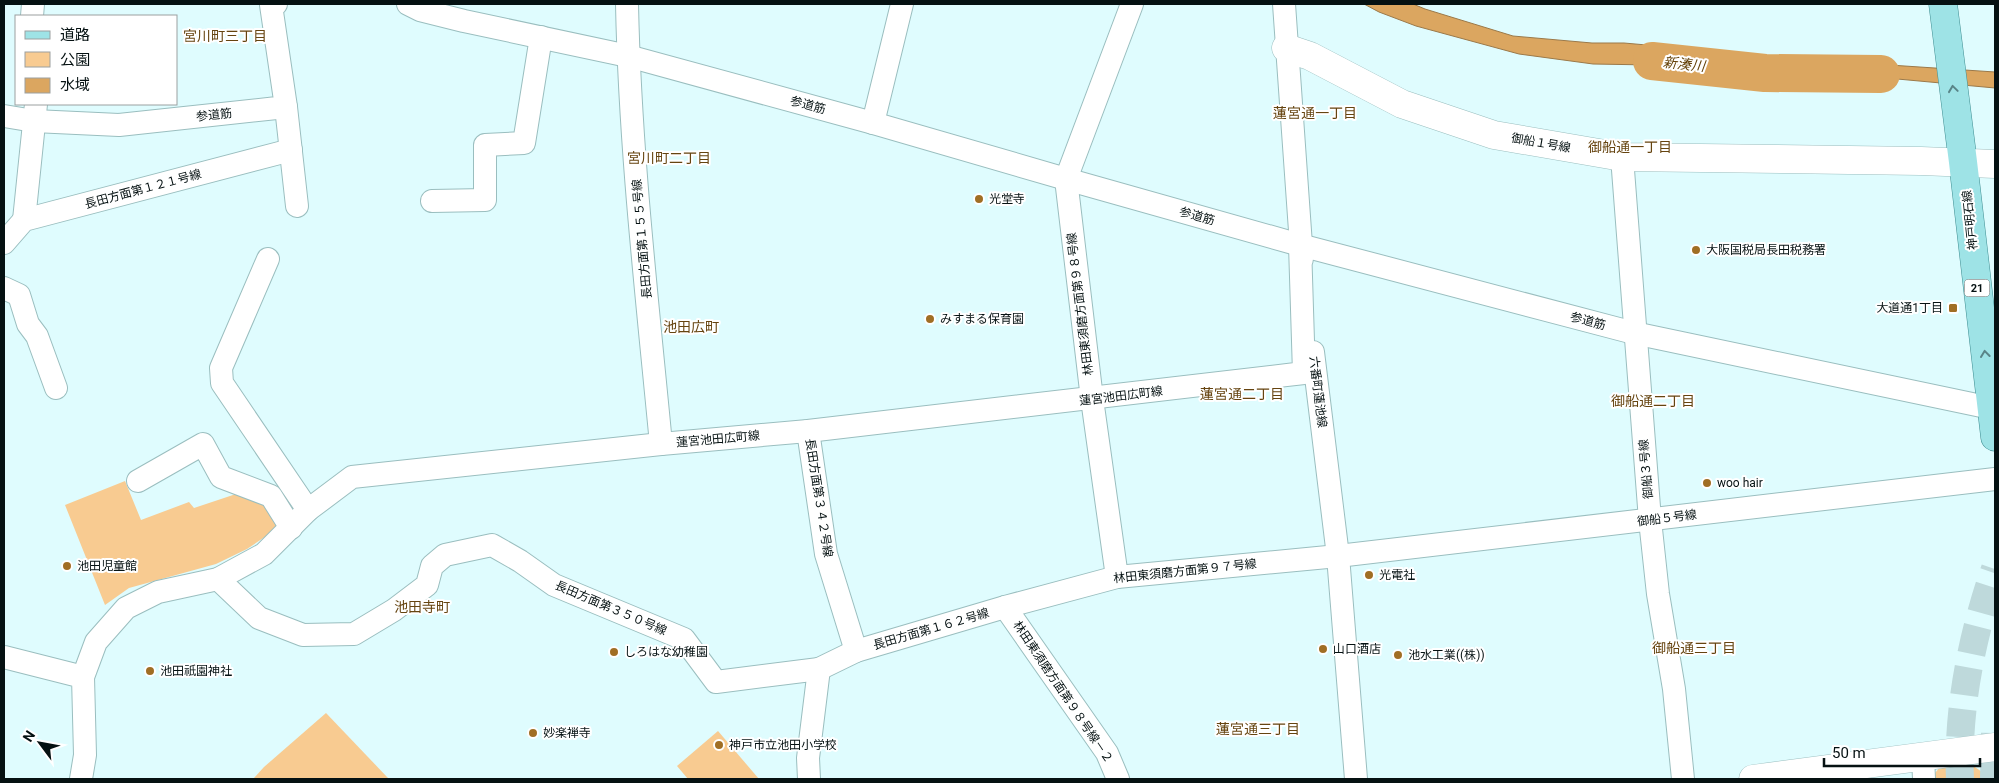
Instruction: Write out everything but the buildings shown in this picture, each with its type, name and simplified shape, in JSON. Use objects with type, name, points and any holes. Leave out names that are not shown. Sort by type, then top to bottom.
[{"type":"main road","name":"神戸明石線","points":[[1943,4],[1995,438]]},
{"type":"street","points":[[276,4],[271,5],[286,107],[297,206]]},
{"type":"street","name":"参道筋","points":[[408,4],[420,10],[466,12],[541,37],[628,56],[873,122],[1300,245],[1634,333],[1991,408]]},
{"type":"street","name":"長田方面第１５５号線","points":[[628,4],[628,56],[640,232],[661,444]]},
{"type":"street","points":[[873,122],[902,4]]},
{"type":"street","points":[[1066,179],[1132,4]]},
{"type":"street","name":"六番町蓮池線","points":[[1284,4],[1300,245],[1338,556],[1356,779]]},
{"type":"street","points":[[432,201],[485,200],[485,145],[524,143],[541,37]]},
{"type":"street","name":"御船１号線","points":[[1286,48],[1310,56],[1402,104],[1494,135],[1622,157],[1962,150],[1995,164]]},
{"type":"street","name":"参道筋","points":[[4,116],[35,112],[119,125],[286,107]]},
{"type":"street","points":[[4,243],[24,220],[35,112]]},
{"type":"street","name":"長田方面第１２１号線","points":[[24,220],[291,150]]},
{"type":"street","name":"御船３号線","points":[[1622,157],[1634,333],[1650,520],[1658,594],[1674,689],[1683,779]]},
{"type":"street","name":"林田東須磨方面第９８号線","points":[[1066,179],[1092,399],[1117,577]]},
{"type":"street","name":"蓮宮池田広町線","points":[[83,677],[96,642],[126,608],[158,592],[218,579],[264,554],[308,510],[352,477],[661,444],[808,431],[1304,374],[1300,245]]},
{"type":"street","points":[[268,259],[221,368],[222,383],[308,510]]},
{"type":"street","points":[[4,288],[19,295],[28,324],[37,336],[56,388]]},
{"type":"street","name":"長田方面第３４２号線","points":[[808,431],[826,554],[856,651]]},
{"type":"street","points":[[138,481],[203,444],[221,477],[271,496],[291,528]]},
{"type":"street","name":"御船５号線","points":[[1338,556],[1995,479]]},
{"type":"street","points":[[271,496],[288,481]]},
{"type":"street","name":"長田方面第３５０号線","points":[[218,579],[259,618],[303,635],[354,634],[394,610],[427,585],[432,566],[445,555],[492,545],[520,561],[554,585],[684,639],[716,682],[820,670]]},
{"type":"street","name":"林田東須磨方面第９７号線","points":[[1005,607],[1117,577],[1338,556]]},
{"type":"street","name":"長田方面第１６２号線","points":[[820,670],[856,651],[1005,607]]},
{"type":"street","name":"林田東須磨方面第９８号線－２","points":[[1005,607],[1107,753],[1118,779]]},
{"type":"street","points":[[4,657],[83,677],[85,756],[81,779]]},
{"type":"street","points":[[809,779],[808,758],[820,670]]},
{"type":"street","points":[[1753,779],[1923,768],[1995,747]]},
{"type":"green space","points":[[125,481],[141,520],[189,502],[194,508],[242,492],[263,498],[281,526],[247,549],[216,564],[129,588],[105,605],[65,505]]},
{"type":"green space","points":[[326,713],[387,779],[253,779],[264,767]]},
{"type":"green space","points":[[718,731],[759,779],[688,779],[677,766]]},
{"type":"green space","points":[[1969,763],[1985,774],[1985,779],[1930,779],[1940,767]]},
{"type":"water","points":[[1364,4],[1413,4],[1513,36],[1592,43],[1658,46],[1678,51],[1995,72],[1995,88],[1767,67],[1593,64],[1519,54],[1416,26],[1379,12]]},
{"type":"waterway","name":"新湊川","points":[[1652,61],[1765,73],[1881,74]]},
{"type":"tunnel","points":[[1960,779],[1961,726],[1968,672],[1979,620],[1995,569]]},
{"type":"tunnel","points":[[1994,779],[1995,733]]},
{"type":"place","name":"光堂寺","points":[[979,199]]},
{"type":"place","name":"大阪国税局長田税務署","points":[[1696,250]]},
{"type":"place","name":"大道通1丁目","points":[[1953,308]]},
{"type":"place","name":"みすまる保育園","points":[[930,319]]},
{"type":"place","name":"woo hair","points":[[1707,483]]},
{"type":"place","name":"池田児童館","points":[[67,566]]},
{"type":"place","name":"光電社","points":[[1369,575]]},
{"type":"place","name":"山口酒店","points":[[1323,649]]},
{"type":"place","name":"しろはな幼稚園","points":[[614,652]]},
{"type":"place","name":"池水工業((株))","points":[[1398,655]]},
{"type":"place","name":"池田祇園神社","points":[[150,671]]},
{"type":"place","name":"妙楽禅寺","points":[[533,733]]},
{"type":"place","name":"神戸市立池田小学校","points":[[719,745]]},
{"type":"district","name":"宮川町三丁目","points":[[225,36]]},
{"type":"district","name":"蓮宮通一丁目","points":[[1315,113]]},
{"type":"district","name":"御船通一丁目","points":[[1630,147]]},
{"type":"district","name":"宮川町二丁目","points":[[669,158]]},
{"type":"district","name":"池田広町","points":[[691,327]]},
{"type":"district","name":"蓮宮通二丁目","points":[[1242,394]]},
{"type":"district","name":"御船通二丁目","points":[[1653,401]]},
{"type":"district","name":"池田寺町","points":[[422,607]]},
{"type":"district","name":"御船通三丁目","points":[[1694,648]]},
{"type":"district","name":"蓮宮通三丁目","points":[[1258,729]]}]
